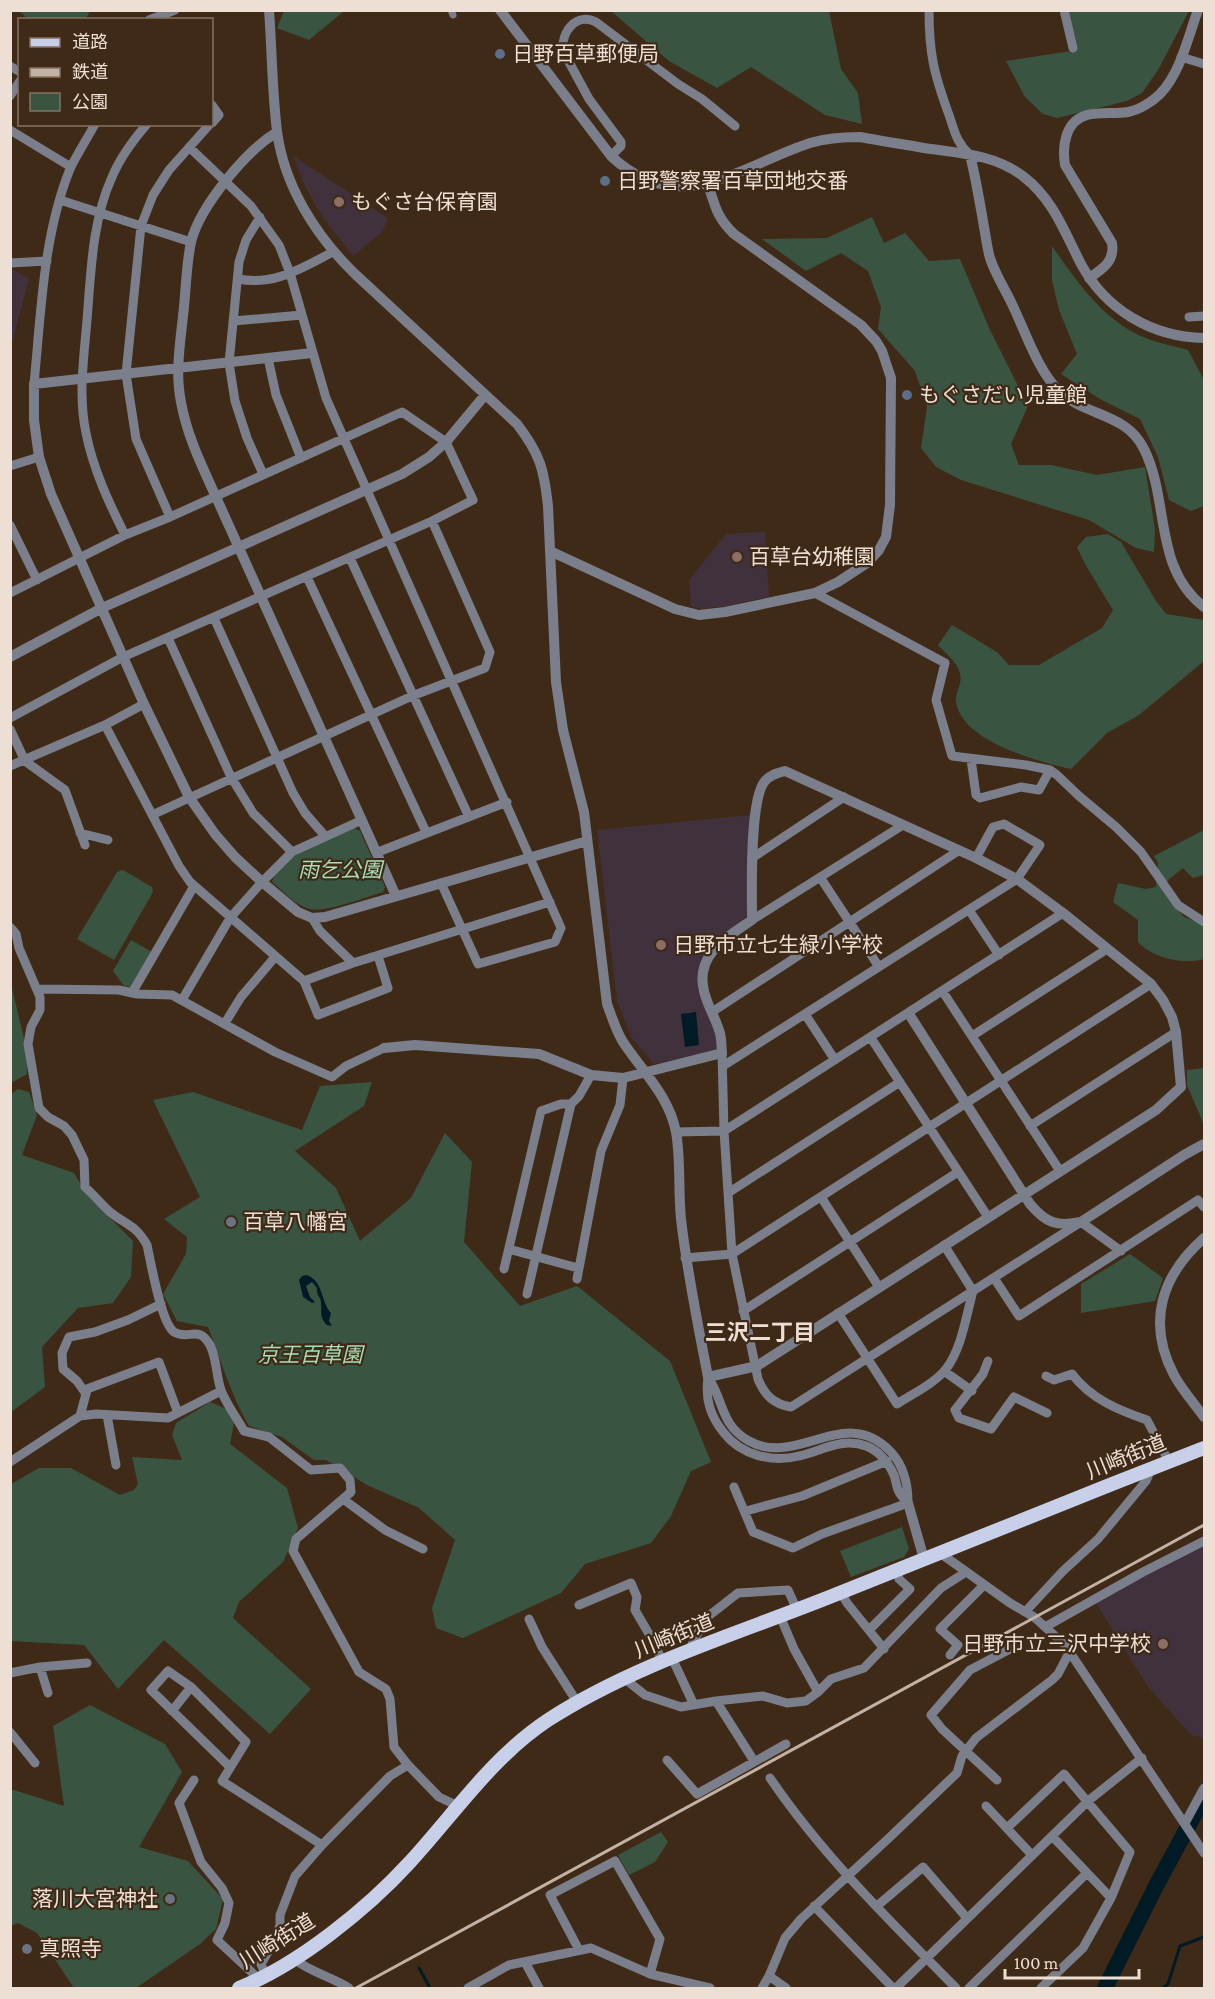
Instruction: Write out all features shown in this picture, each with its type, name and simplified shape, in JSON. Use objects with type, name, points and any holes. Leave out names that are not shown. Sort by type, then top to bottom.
[{"type":"main road","name":"川崎街道","points":[[239,1989],[294,1959],[323,1939],[372,1899],[409,1863],[509,1751],[544,1723],[577,1702],[667,1660],[1204,1448]]},
{"type":"street","points":[[154,18],[175,10]]},
{"type":"street","points":[[269,10],[277,132],[284,162],[296,192],[313,224],[333,252],[517,424],[540,460],[546,480],[556,682],[563,730],[584,812],[607,1004],[623,1041],[665,1100],[676,1132],[686,1258],[708,1377],[706,1391],[713,1417],[728,1438],[742,1449],[757,1455],[778,1458],[797,1456],[839,1443],[866,1446],[878,1452],[887,1461],[899,1492],[908,1503]]},
{"type":"street","points":[[500,10],[611,156],[628,171],[652,182],[685,186],[708,184],[812,143],[840,137],[860,137],[984,157],[1003,164],[1024,177],[1039,191],[1057,216],[1089,278],[1118,309],[1139,323],[1163,333],[1204,338]]},
{"type":"street","points":[[929,10],[929,46],[935,75],[958,144],[970,155],[990,259],[1046,375],[1062,394],[1087,409],[1117,420],[1139,441],[1150,464],[1172,562],[1183,585],[1204,607]]},
{"type":"street","points":[[1064,10],[1073,48]]},
{"type":"street","points":[[1089,278],[1105,268],[1112,257],[1112,243],[1065,165],[1063,152],[1065,138],[1073,124],[1085,116],[1129,112],[1143,106],[1160,93],[1181,57],[1198,10]]},
{"type":"street","points":[[611,156],[621,146],[621,142],[589,99],[563,51],[562,43],[567,29],[579,21],[590,19],[596,22],[678,84],[702,99],[735,126]]},
{"type":"street","points":[[1181,57],[1204,64]]},
{"type":"street","points":[[213,106],[219,115],[213,122]]},
{"type":"street","points":[[94,126],[71,167],[60,200],[47,261],[34,384],[34,420],[39,457],[51,494],[78,558],[189,797],[215,834],[235,857],[298,912],[312,918],[325,917],[587,841]]},
{"type":"street","points":[[125,535],[106,496],[86,433],[82,379],[92,256],[100,213],[112,176],[136,136],[145,126]]},
{"type":"street","points":[[170,517],[136,439],[126,374],[141,226],[153,195],[169,171],[209,126]]},
{"type":"street","points":[[10,130],[71,167]]},
{"type":"street","points":[[277,132],[263,141],[212,198],[191,242],[177,369],[180,400],[187,431],[396,896]]},
{"type":"street","points":[[189,147],[260,217],[279,244],[290,273],[326,398],[561,928],[555,942],[478,964],[441,883]]},
{"type":"street","points":[[550,551],[675,609],[699,615],[725,612],[815,593],[838,582],[867,563],[879,550],[886,537],[890,505],[891,378],[882,351],[861,325],[734,234],[718,217],[708,184]]},
{"type":"street","points":[[60,200],[191,242]]},
{"type":"street","points":[[260,217],[246,240],[239,261],[230,363],[235,401],[247,438],[263,474]]},
{"type":"street","points":[[238,279],[254,282],[270,280],[333,252]]},
{"type":"street","points":[[10,263],[47,261]]},
{"type":"street","points":[[233,321],[302,315]]},
{"type":"street","points":[[1189,317],[1204,316]]},
{"type":"street","points":[[34,384],[312,353]]},
{"type":"street","points":[[268,358],[276,395],[301,458]]},
{"type":"street","points":[[10,657],[102,608],[367,490],[411,468],[429,457],[446,442],[486,395]]},
{"type":"street","points":[[10,593],[125,535],[216,497],[402,412],[446,442],[473,500],[308,577],[123,657],[10,718]]},
{"type":"street","points":[[10,466],[39,457]]},
{"type":"street","points":[[152,815],[323,735],[412,696],[485,668],[490,652],[432,521]]},
{"type":"street","points":[[10,525],[37,580]]},
{"type":"street","points":[[350,558],[469,817]]},
{"type":"street","points":[[308,577],[426,832]]},
{"type":"street","points":[[815,593],[945,663],[936,700],[952,756],[1050,770],[1116,827],[1141,852],[1178,905],[1204,922]]},
{"type":"street","points":[[214,618],[275,758],[305,813],[325,836]]},
{"type":"street","points":[[168,638],[231,777],[253,813],[292,852]]},
{"type":"street","points":[[10,766],[105,725],[144,704]]},
{"type":"street","points":[[105,725],[179,867],[194,886],[304,981],[318,1016],[388,988],[378,956]]},
{"type":"street","points":[[10,729],[25,761],[65,790],[85,845]]},
{"type":"street","points":[[971,759],[976,795],[980,798],[1021,787],[1039,790],[1050,770]]},
{"type":"street","points":[[708,1377],[757,1366],[1156,1110],[1181,1087],[1176,1032],[1172,1017],[1151,984],[1063,913],[1017,879],[976,858],[958,852],[785,771],[773,774],[764,782],[757,795],[752,858],[752,920]]},
{"type":"street","points":[[752,858],[844,797]]},
{"type":"street","points":[[378,852],[507,802]]},
{"type":"street","points":[[182,1000],[230,918],[292,852],[362,820]]},
{"type":"street","points":[[723,1066],[1017,879],[1040,846],[1004,824],[993,827],[976,858]]},
{"type":"street","points":[[903,825],[722,940],[709,954],[704,970],[703,990],[720,1031],[732,1254],[758,1379],[762,1390],[771,1400],[791,1407],[1204,1144]]},
{"type":"street","points":[[80,833],[108,840]]},
{"type":"street","points":[[712,1012],[958,852]]},
{"type":"street","points":[[820,877],[879,967]]},
{"type":"street","points":[[132,993],[194,886]]},
{"type":"street","points":[[304,981],[353,963],[550,902]]},
{"type":"street","points":[[969,910],[999,955]]},
{"type":"street","points":[[676,1132],[724,1131],[1063,913]]},
{"type":"street","points":[[312,918],[320,931],[353,963]]},
{"type":"street","points":[[10,927],[16,934],[19,948],[38,989],[40,1010],[31,1027],[28,1044],[39,1108],[48,1117],[64,1126],[72,1135],[84,1160],[86,1187],[111,1213],[135,1227],[142,1236],[147,1245],[164,1319],[172,1331],[183,1336],[196,1332],[202,1335],[209,1344],[221,1391],[244,1431],[269,1437],[311,1470],[340,1468],[350,1480],[351,1492],[296,1539],[293,1551],[359,1672],[386,1689],[390,1699],[394,1747],[439,1797],[458,1806]]},
{"type":"street","points":[[972,1036],[1107,949]]},
{"type":"street","points":[[225,1023],[241,997],[275,957]]},
{"type":"street","points":[[686,1258],[732,1254],[1151,984]]},
{"type":"street","points":[[38,989],[119,990],[172,995],[275,1053],[332,1077],[346,1066],[384,1048],[414,1045],[539,1054],[591,1075],[623,1078],[722,1053]]},
{"type":"street","points":[[943,992],[1060,1171]]},
{"type":"street","points":[[805,1014],[835,1060]]},
{"type":"street","points":[[909,1014],[1040,1216],[1053,1223],[1068,1225],[1082,1222],[1121,1251]]},
{"type":"street","points":[[1030,1126],[1176,1032]]},
{"type":"street","points":[[871,1038],[988,1217]]},
{"type":"street","points":[[527,1294],[572,1104],[591,1075]]},
{"type":"street","points":[[578,1279],[578,1268],[601,1151],[620,1105],[623,1078]]},
{"type":"street","points":[[728,1193],[900,1082]]},
{"type":"street","points":[[504,1269],[541,1112],[561,1104],[572,1104]]},
{"type":"street","points":[[743,1311],[958,1172]]},
{"type":"street","points":[[821,1197],[879,1287]]},
{"type":"street","points":[[994,1278],[1019,1316],[1198,1200],[1204,1207]]},
{"type":"street","points":[[1204,1238],[1175,1269],[1168,1282],[1164,1294],[1160,1329],[1168,1363],[1174,1376],[1204,1417]]},
{"type":"street","points":[[944,1245],[974,1291]]},
{"type":"street","points":[[509,1249],[578,1268]]},
{"type":"street","points":[[838,1313],[897,1404],[944,1371],[954,1356],[974,1291]]},
{"type":"street","points":[[86,1394],[77,1381],[63,1369],[62,1353],[69,1337],[95,1332],[128,1320],[161,1304]]},
{"type":"street","points":[[988,1361],[972,1391],[956,1410],[959,1418],[991,1429],[1014,1397],[1047,1413]]},
{"type":"street","points":[[80,1416],[87,1389],[159,1362],[178,1413]]},
{"type":"street","points":[[944,1371],[972,1391]]},
{"type":"street","points":[[1047,1376],[1054,1380],[1072,1374],[1081,1386],[1107,1405],[1147,1420],[1168,1462]]},
{"type":"street","points":[[708,1377],[715,1388],[726,1419],[749,1441],[777,1448],[793,1446],[839,1433],[855,1432],[872,1437],[885,1446],[895,1457],[908,1488],[908,1503],[924,1559]]},
{"type":"street","points":[[10,1462],[80,1416],[168,1418],[221,1391]]},
{"type":"street","points":[[107,1415],[116,1464]]},
{"type":"street","points":[[746,1511],[802,1496],[887,1461]]},
{"type":"street","points":[[1025,1612],[1063,1571],[1098,1539],[1146,1481],[1151,1469]]},
{"type":"street","points":[[734,1487],[753,1532],[793,1548],[822,1534],[908,1503]]},
{"type":"street","points":[[343,1499],[385,1530],[423,1549]]},
{"type":"street","points":[[1045,1627],[1204,1541]]},
{"type":"street","points":[[939,1553],[1025,1612],[1070,1651],[1204,1853]]},
{"type":"street","points":[[869,1630],[910,1589],[899,1579],[896,1570]]},
{"type":"street","points":[[625,1679],[645,1695],[681,1707],[763,1696],[787,1703],[806,1701],[831,1679],[864,1668],[941,1588],[966,1572]]},
{"type":"street","points":[[579,1605],[631,1583],[636,1597],[635,1610],[694,1705]]},
{"type":"street","points":[[950,1655],[958,1645],[940,1629],[984,1585]]},
{"type":"street","points":[[688,1652],[706,1618],[738,1593],[788,1590],[797,1610]]},
{"type":"street","points":[[841,1593],[884,1648]]},
{"type":"street","points":[[780,1616],[794,1649],[818,1692]]},
{"type":"street","points":[[529,1619],[542,1647],[577,1702]]},
{"type":"street","points":[[997,1780],[942,1729],[931,1715],[970,1670],[1010,1649]]},
{"type":"street","points":[[762,1989],[770,1976],[784,1938],[814,1906],[848,1877],[957,1773],[962,1756],[976,1738],[1044,1688],[1058,1674],[1070,1651]]},
{"type":"street","points":[[10,1673],[40,1667],[87,1663]]},
{"type":"street","points":[[40,1667],[48,1694]]},
{"type":"street","points":[[230,1767],[152,1690],[168,1671],[191,1688],[246,1742],[222,1781],[322,1845]]},
{"type":"street","points":[[172,1711],[191,1688]]},
{"type":"street","points":[[716,1701],[754,1761]]},
{"type":"street","points":[[10,1732],[35,1763]]},
{"type":"street","points":[[667,1760],[698,1794],[786,1744]]},
{"type":"street","points":[[814,1906],[895,1989],[1089,1801],[1142,1758]]},
{"type":"street","points":[[262,1978],[261,1964],[275,1940],[280,1925],[280,1915],[295,1876],[390,1776],[408,1765]]},
{"type":"street","points":[[1008,1828],[1064,1774],[1130,1852],[1110,1898],[1083,1948],[1041,1989]]},
{"type":"street","points":[[770,1778],[800,1821],[848,1877],[956,1989]]},
{"type":"street","points":[[194,1780],[179,1803],[201,1862],[222,1888],[229,1903],[225,1923],[217,1940],[262,1978]]},
{"type":"street","points":[[1186,1824],[1204,1788]]},
{"type":"street","points":[[986,1806],[1032,1855]]},
{"type":"street","points":[[1052,1836],[1110,1898]]},
{"type":"street","points":[[579,1950],[550,1895],[615,1861],[660,1939],[650,1974]]},
{"type":"street","points":[[877,1906],[923,1866],[967,1918]]},
{"type":"street","points":[[969,1989],[1087,1873]]},
{"type":"street","points":[[468,1989],[509,1965],[591,1948],[650,1974],[710,1989]]},
{"type":"street","points":[[294,1959],[303,1966],[330,1977],[349,1989]]},
{"type":"street","points":[[525,1962],[539,1989]]},
{"type":"street","points":[[770,1976],[786,1989]]},
{"type":"shaded area","name":"もぐさ台保育園","points":[[293,156],[388,218],[382,232],[353,256],[323,218],[305,186]]},
{"type":"shaded area","points":[[11,268],[29,279],[11,346]]},
{"type":"shaded area","name":"百草台幼稚園","points":[[765,532],[769,597],[701,609],[691,606],[689,580],[726,534]]},
{"type":"shaded area","name":"日野市立七生緑小学校","points":[[751,815],[747,917],[705,952],[699,970],[716,1033],[717,1047],[712,1052],[654,1064],[631,1037],[617,1001],[597,830]]},
{"type":"shaded area","name":"日野市立三沢中学校","points":[[1204,1543],[1204,1738],[1191,1735],[1148,1687],[1094,1600]]},
{"type":"green space","points":[[284,10],[344,11],[309,40],[277,28]]},
{"type":"green space","points":[[19,11],[90,11],[86,18],[27,18]]},
{"type":"green space","points":[[611,11],[829,11],[841,69],[858,93],[862,124],[825,115],[751,67],[717,88],[669,61]]},
{"type":"green space","points":[[1063,11],[1189,11],[1158,70],[1142,93],[1127,101],[1057,118],[1043,114],[1025,97],[1006,61],[1071,51]]},
{"type":"green space","points":[[872,217],[884,243],[905,233],[929,261],[960,259],[990,330],[1028,406],[1011,444],[1019,465],[1051,465],[1097,475],[1145,467],[1155,529],[1154,552],[1136,548],[1089,520],[961,480],[936,467],[921,448],[927,407],[915,371],[878,329],[881,307],[868,271],[841,253],[806,271],[762,239],[827,238]]},
{"type":"green space","points":[[1052,246],[1093,300],[1118,322],[1148,339],[1188,350],[1204,380],[1204,506],[1191,511],[1169,500],[1158,457],[1140,419],[1100,399],[1061,374],[1077,354],[1059,310],[1052,280]]},
{"type":"green space","points":[[1108,534],[1121,542],[1166,614],[1204,620],[1204,661],[1139,715],[1107,733],[1071,769],[1022,755],[986,738],[971,728],[961,715],[956,699],[960,672],[938,645],[952,625],[997,652],[1009,665],[1039,665],[1102,628],[1113,610],[1077,547],[1086,537]]},
{"type":"green space","name":"雨乞公園","points":[[354,828],[360,831],[385,887],[383,892],[335,907],[317,910],[300,905],[272,882],[276,873],[295,856],[320,842]]},
{"type":"green space","points":[[1204,830],[1204,875],[1193,878],[1183,868],[1168,880],[1165,893],[1184,917],[1195,921],[1204,916],[1204,959],[1187,961],[1169,959],[1151,952],[1138,942],[1138,920],[1113,902],[1118,883],[1146,889],[1156,887],[1158,863],[1154,856]]},
{"type":"green space","points":[[123,870],[152,887],[153,892],[114,960],[77,939],[117,872]]},
{"type":"green space","points":[[131,940],[152,952],[133,986],[130,987],[124,986],[113,971]]},
{"type":"green space","points":[[10,980],[28,1055],[27,1074],[13,1082],[10,1080]]},
{"type":"green space","points":[[1204,1068],[1204,1125],[1187,1085],[1187,1070]]},
{"type":"green space","name":"京王百草園","points":[[372,1082],[364,1106],[295,1151],[336,1188],[360,1241],[411,1198],[445,1133],[472,1162],[464,1242],[520,1306],[577,1286],[670,1361],[711,1462],[691,1471],[671,1516],[651,1543],[585,1564],[561,1593],[463,1638],[436,1628],[432,1608],[455,1540],[419,1508],[367,1485],[326,1460],[314,1460],[282,1437],[249,1426],[232,1390],[208,1327],[177,1321],[163,1294],[186,1254],[187,1237],[164,1219],[200,1197],[153,1100],[193,1092],[302,1130],[320,1086]]},
{"type":"green space","points":[[18,1089],[29,1092],[37,1115],[22,1155],[74,1173],[88,1196],[133,1241],[131,1277],[113,1303],[78,1308],[42,1347],[45,1387],[11,1412],[10,1095]]},
{"type":"green space","points":[[1130,1254],[1163,1278],[1155,1301],[1081,1313],[1081,1284]]},
{"type":"green space","points":[[210,1402],[236,1413],[230,1444],[287,1488],[298,1528],[283,1562],[239,1602],[233,1618],[311,1689],[270,1734],[164,1640],[118,1689],[84,1645],[11,1641],[11,1484],[39,1468],[71,1468],[120,1495],[134,1490],[138,1484],[132,1457],[182,1460],[172,1435],[176,1423]]},
{"type":"green space","points":[[902,1527],[909,1549],[904,1557],[851,1577],[840,1551]]},
{"type":"green space","points":[[90,1705],[165,1744],[182,1772],[139,1847],[188,1861],[223,1899],[216,1929],[200,1944],[136,1988],[74,1988],[37,1933],[18,1923],[11,1926],[11,1791],[64,1806],[53,1726]]},
{"type":"green space","points":[[661,1832],[668,1842],[655,1862],[629,1875],[618,1855]]},
{"type":"water","points":[[696,1012],[699,1045],[685,1047],[681,1014]]},
{"type":"water","points":[[307,1275],[319,1287],[331,1313],[329,1321],[332,1326],[327,1325],[323,1319],[317,1288],[312,1282],[306,1286],[310,1297],[315,1302],[312,1303],[303,1297],[299,1280],[302,1276]]},
{"type":"waterway","points":[[1105,1988],[1204,1797]]},
{"type":"waterway","points":[[1163,1988],[1168,1984],[1180,1946],[1204,1937]]},
{"type":"waterway","points":[[419,1968],[430,1988]]},
{"type":"railway","points":[[356,1988],[1204,1525]]},
{"type":"place","name":"日野百草郵便局","points":[[500,54]]},
{"type":"place","name":"日野警察署百草団地交番","points":[[605,181]]},
{"type":"place","name":"もぐさ台保育園","points":[[339,202]]},
{"type":"place","name":"もぐさだい児童館","points":[[907,395]]},
{"type":"place","name":"百草台幼稚園","points":[[737,557]]},
{"type":"place","name":"日野市立七生緑小学校","points":[[661,945]]},
{"type":"place","name":"百草八幡宮","points":[[231,1222]]},
{"type":"place","name":"日野市立三沢中学校","points":[[1163,1644]]},
{"type":"place","name":"落川大宮神社","points":[[170,1899]]},
{"type":"place","name":"真照寺","points":[[27,1949]]},
{"type":"district","name":"三沢二丁目","points":[[760,1332]]}]
